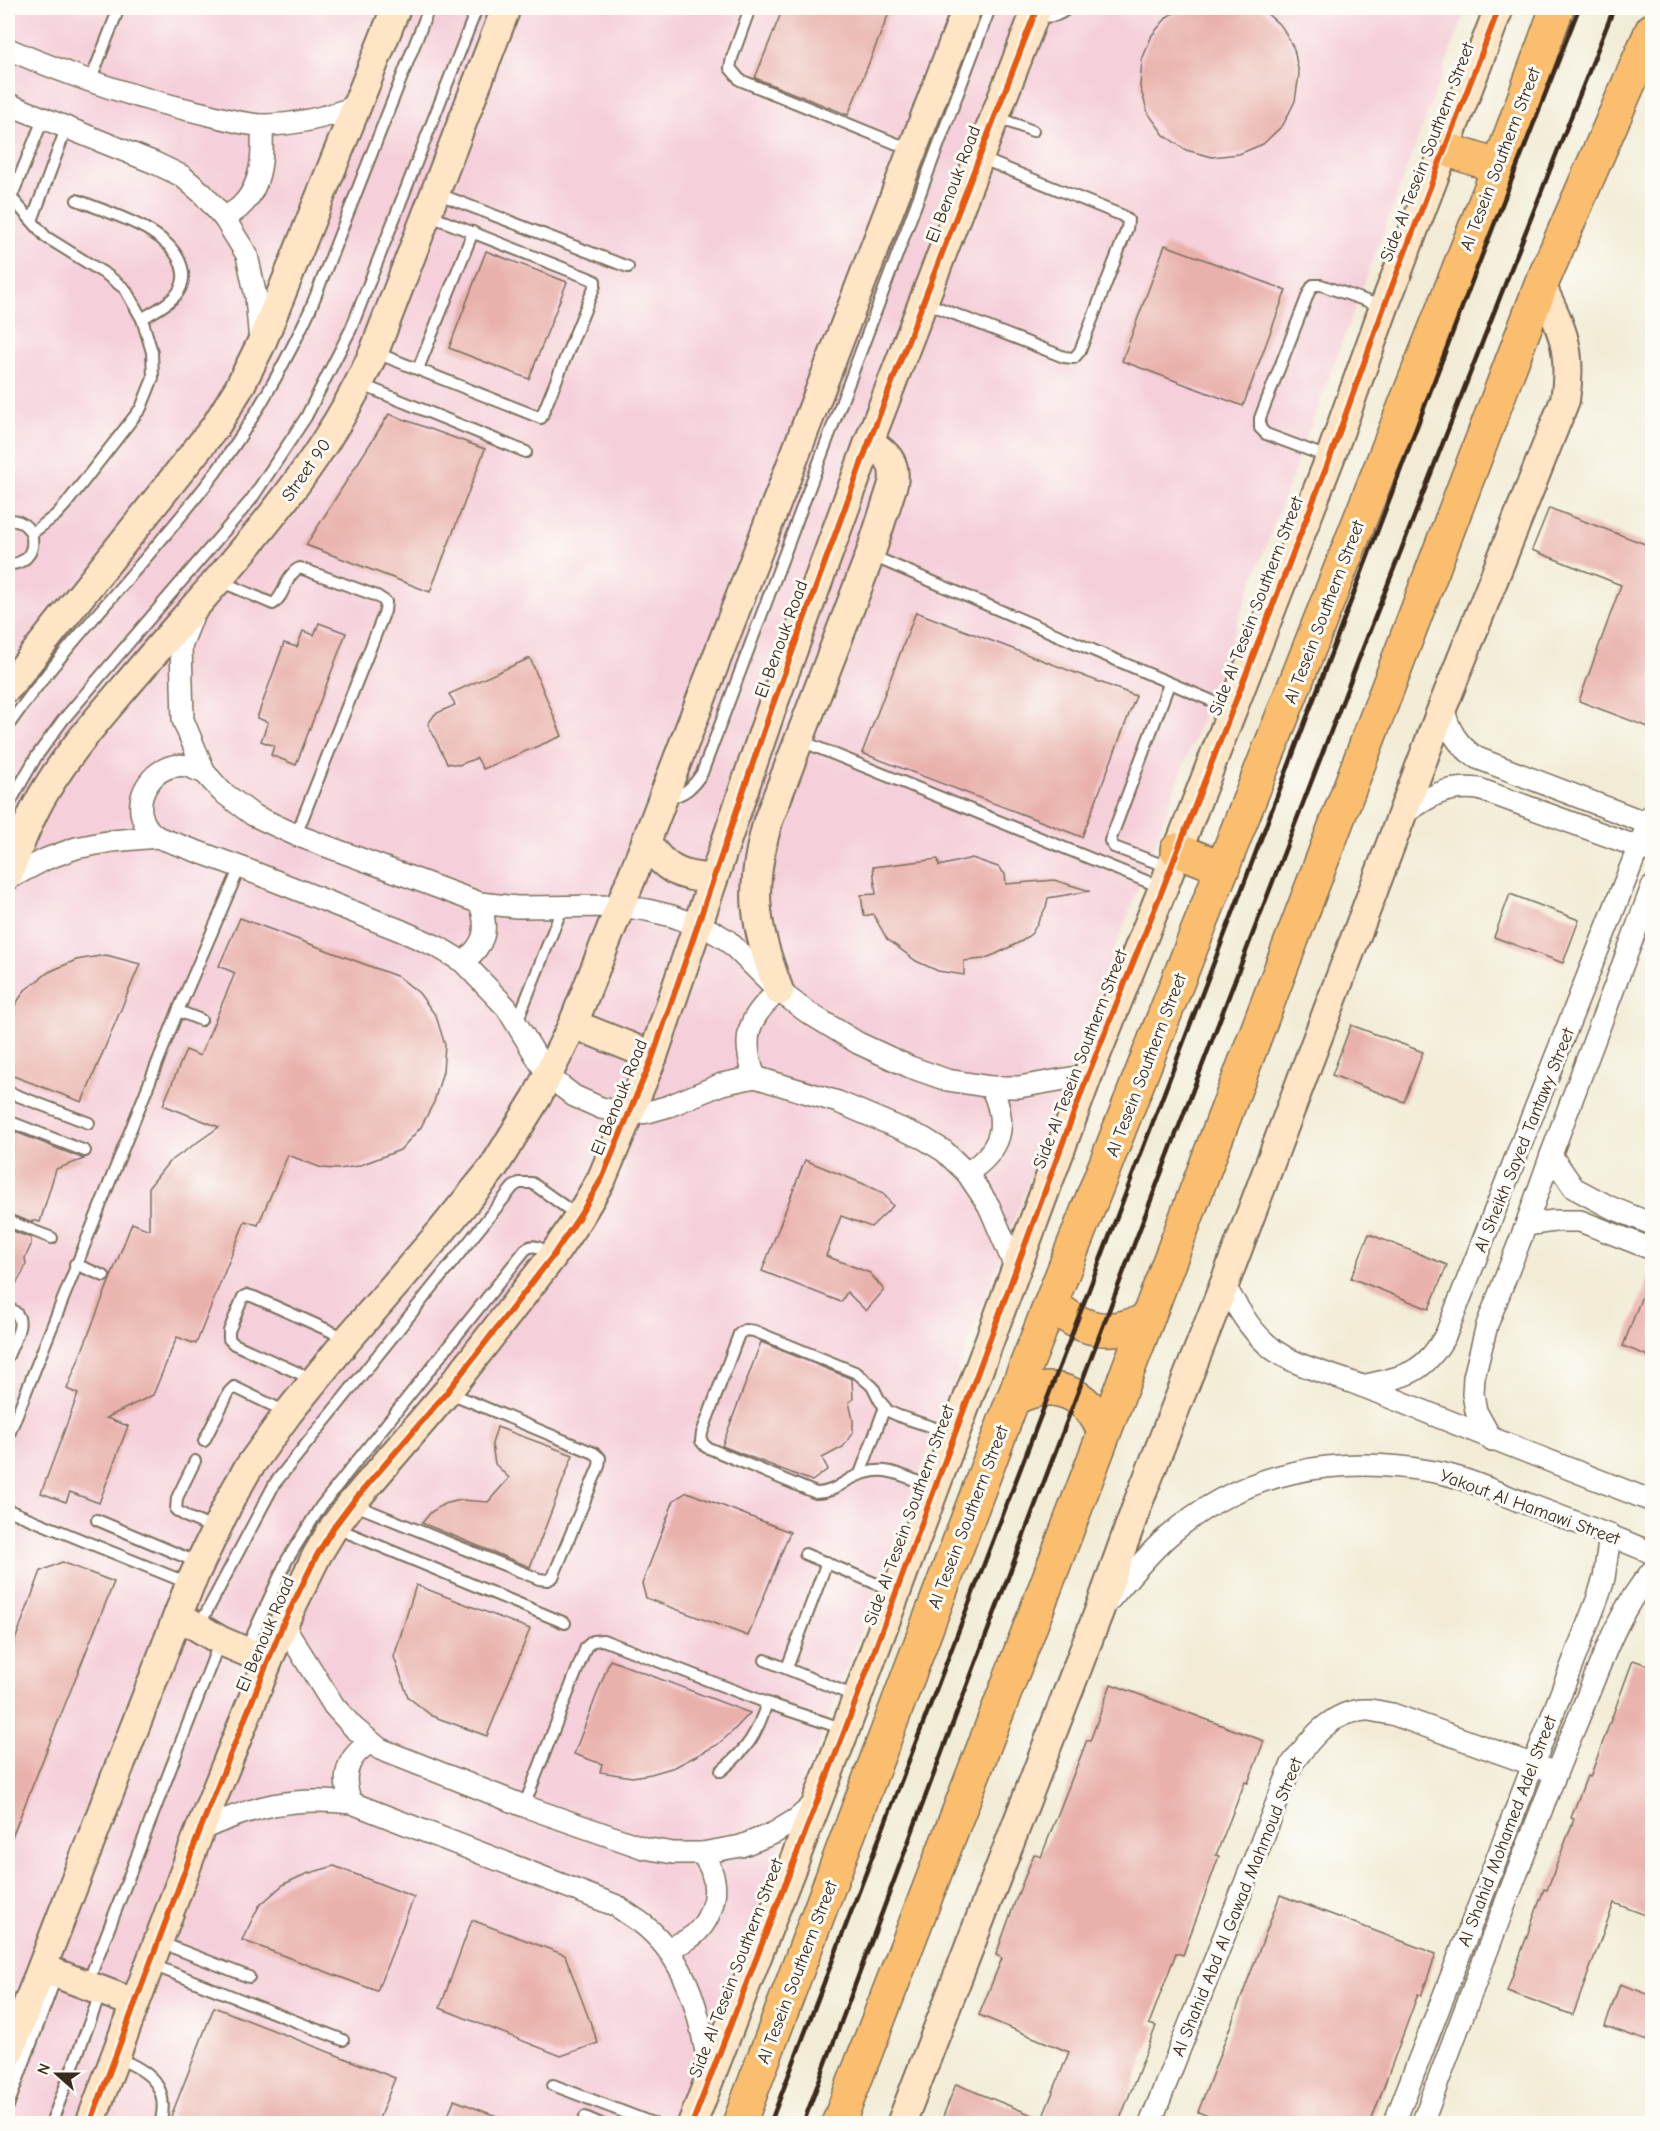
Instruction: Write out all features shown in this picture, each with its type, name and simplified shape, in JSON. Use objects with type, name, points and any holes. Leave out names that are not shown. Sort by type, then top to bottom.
[{"type":"highway","name":"Al Tesein Southern Street","points":[[740,2124],[1013,1399],[1499,167],[1557,8]]},
{"type":"highway","points":[[837,2124],[1104,1432],[1541,285],[1645,56],[1653,30]]},
{"type":"highway","points":[[1445,149],[1499,167]]},
{"type":"highway","points":[[1170,869],[1223,868]]},
{"type":"highway","points":[[1052,1303],[1074,1322],[1103,1330],[1118,1330],[1146,1320]]},
{"type":"highway","points":[[1013,1399],[1036,1389],[1048,1388],[1072,1395],[1092,1410],[1104,1432]]},
{"type":"street","points":[[8,687],[215,427],[239,388],[261,344],[396,8]]},
{"type":"street","name":"Street 90","points":[[8,877],[23,834],[45,790],[72,749],[250,544],[310,467],[336,426],[360,384],[374,352],[506,8]]},
{"type":"street","name":"El Benouk Road","points":[[90,2124],[200,1830],[222,1640],[195,1573],[215,1529],[247,1470],[288,1413],[348,1339],[425,1251],[493,1168],[524,1120],[548,1076],[573,1024],[621,906],[967,8]]},
{"type":"street","name":"Side Al Tesein Southern Street","points":[[692,2124],[858,1697],[1088,1076],[1329,458],[1384,307],[1499,8]]},
{"type":"street","name":"El Benouk Road","points":[[8,2055],[222,1640],[283,1624],[303,1581],[334,1527],[351,1503],[447,1392],[552,1257],[602,1178],[653,1056],[712,878],[868,442],[1036,11]]},
{"type":"street","points":[[8,49],[90,82],[177,108],[262,125],[297,123],[358,106]]},
{"type":"street","points":[[8,104],[155,163],[182,176],[202,193],[224,218],[247,255],[256,297],[261,344]]},
{"type":"street","points":[[224,218],[241,207],[260,173],[263,154],[262,125]]},
{"type":"street","points":[[901,2124],[1224,1285],[1443,706],[1565,400],[1569,375],[1568,350],[1561,326],[1541,285]]},
{"type":"street","points":[[779,991],[763,945],[755,902],[755,877],[760,849],[771,813],[870,555],[895,476],[888,456],[868,442]]},
{"type":"street","points":[[208,590],[181,646],[183,720],[205,773],[220,791],[253,815],[296,835],[480,903],[516,907],[621,906],[664,914],[712,931],[727,940],[779,991],[807,1012],[858,1043],[947,1080],[991,1087],[1019,1087],[1088,1076]]},
{"type":"street","name":"Al Sheikh Sayed Tantawy Street","points":[[1362,1386],[1403,1377],[1415,1371],[1437,1351],[1446,1334],[1646,850],[1651,821],[1477,758],[1458,742],[1451,731],[1443,706]]},
{"type":"street","points":[[205,773],[185,766],[167,768],[152,777],[142,793],[140,810],[146,827],[157,837],[402,931],[438,947],[462,962],[494,993],[517,1023],[548,1076],[574,1096],[601,1108],[630,1114],[669,1106],[722,1084],[755,1077],[838,1102],[923,1138],[944,1151],[967,1173],[989,1206],[1016,1269]]},
{"type":"street","points":[[1401,816],[1434,794],[1464,787],[1479,789],[1646,850]]},
{"type":"street","points":[[739,803],[771,813]]},
{"type":"street","points":[[8,877],[76,848],[112,841],[157,837]]},
{"type":"street","points":[[646,842],[656,856],[671,869],[688,876],[712,878]]},
{"type":"street","name":"Al Sheikh Sayed Tantawy Street","points":[[1492,1440],[1476,1411],[1473,1394],[1474,1377],[1486,1325],[1653,887]]},
{"type":"street","points":[[462,962],[474,953],[482,942],[485,929],[480,903]]},
{"type":"street","points":[[755,1077],[748,1059],[747,1039],[753,1020],[763,1003],[779,991]]},
{"type":"street","points":[[573,1024],[653,1056]]},
{"type":"street","points":[[967,1173],[984,1161],[996,1145],[1001,1126],[999,1105],[991,1087]]},
{"type":"street","points":[[1551,1155],[1574,1188],[1610,1207],[1653,1224]]},
{"type":"street","points":[[1602,1229],[1610,1207]]},
{"type":"street","points":[[1526,1225],[1554,1221],[1580,1221],[1653,1249]]},
{"type":"street","points":[[1224,1285],[1254,1331],[1273,1349],[1288,1359],[1653,1501]]},
{"type":"street","name":"Yakout Al Hamawi Street","points":[[1098,1614],[1144,1559],[1187,1521],[1216,1502],[1257,1483],[1297,1470],[1318,1467],[1372,1465],[1437,1472],[1653,1553]]},
{"type":"street","name":"Al Shahid Mohamed Adel Street","points":[[1394,2124],[1597,1600],[1604,1578],[1610,1535]]},
{"type":"street","name":"Al Shahid Mohamed Adel Street","points":[[1422,2124],[1556,1773],[1615,1631],[1639,1589],[1653,1571]]},
{"type":"street","points":[[283,1624],[334,1706],[380,1749],[524,1806],[645,1848],[673,1853],[702,1853],[741,1846],[774,1833],[797,1819],[817,1802]]},
{"type":"street","name":"Al Shahid Abd Al Gawad Mahmoud Street","points":[[1150,2124],[1292,1764],[1322,1727],[1345,1715],[1367,1710],[1392,1714],[1556,1773]]},
{"type":"street","points":[[351,1803],[345,1783],[346,1773],[355,1755],[371,1742]]},
{"type":"street","points":[[200,1830],[258,1807],[293,1800],[324,1799],[351,1803],[617,1906],[645,1926],[667,1948],[685,1978],[698,2011],[710,2075]]},
{"type":"street","points":[[667,1948],[686,1941],[701,1928],[711,1911],[715,1891],[712,1871],[702,1853]]},
{"type":"street","points":[[50,1971],[134,2003]]},
{"type":"street","points":[[1419,2058],[1443,2067]]},
{"type":"lane","points":[[90,82],[119,8]]},
{"type":"lane","points":[[8,726],[29,695],[200,491],[243,434],[267,394],[290,353],[314,301],[429,8]]},
{"type":"lane","points":[[8,806],[36,757],[63,720],[251,500],[306,417],[351,329],[477,8]]},
{"type":"lane","points":[[750,8],[730,68],[740,80],[912,150]]},
{"type":"lane","points":[[662,799],[687,792],[702,773],[990,8]]},
{"type":"lane","points":[[1036,11],[1045,18],[1060,14],[1068,8]]},
{"type":"lane","points":[[31,534],[66,504],[141,408],[153,378],[152,352],[142,319],[132,299],[117,282],[53,242],[9,196],[44,117]]},
{"type":"lane","points":[[995,117],[1033,131]]},
{"type":"lane","points":[[32,221],[67,126]]},
{"type":"lane","points":[[922,302],[1064,357],[1074,358],[1080,351],[1127,229],[1128,220],[1121,215],[980,158]]},
{"type":"lane","points":[[77,200],[162,238],[176,254],[182,266],[184,278],[180,288],[174,297],[142,319]]},
{"type":"lane","points":[[374,352],[541,418],[595,285],[595,281],[591,279],[473,232],[431,204]]},
{"type":"lane","points":[[431,204],[628,267]]},
{"type":"lane","points":[[418,369],[473,232]]},
{"type":"lane","points":[[1329,458],[1266,434],[1260,428],[1260,418],[1313,285],[1321,285],[1384,307]]},
{"type":"lane","points":[[360,384],[526,452]]},
{"type":"lane","points":[[8,520],[23,524],[31,534],[32,548],[29,554],[18,563],[8,564]]},
{"type":"lane","points":[[870,555],[1232,709]]},
{"type":"lane","points":[[208,590],[273,604],[279,599],[293,572],[300,568],[377,596],[386,602],[385,611],[296,835]]},
{"type":"lane","points":[[1169,684],[1110,841],[1114,847],[1170,869]]},
{"type":"lane","points":[[798,740],[1170,869]]},
{"type":"lane","points":[[8,1437],[75,1264],[178,1011],[240,867]]},
{"type":"lane","points":[[517,1023],[563,906]]},
{"type":"lane","points":[[178,1011],[201,1020]]},
{"type":"lane","points":[[8,1092],[89,1123]]},
{"type":"lane","points":[[8,1121],[85,1151]]},
{"type":"lane","points":[[222,1640],[275,1484],[513,1187],[519,1183],[532,1183],[579,1217]]},
{"type":"lane","points":[[8,1221],[52,1238]]},
{"type":"lane","name":"El Benouk Road","points":[[51,2124],[94,1988],[222,1640],[287,1560],[340,1481],[525,1250],[537,1246],[552,1257]]},
{"type":"lane","points":[[75,1264],[104,1276]]},
{"type":"lane","points":[[315,1381],[229,1340],[229,1331],[243,1297],[247,1295],[255,1297],[348,1339]]},
{"type":"lane","points":[[8,1308],[16,1311],[20,1318],[20,1325],[8,1356]]},
{"type":"lane","points":[[935,1488],[883,1469],[860,1474],[832,1490],[816,1493],[706,1447],[701,1440],[702,1432],[739,1334],[745,1330],[754,1331],[857,1373],[873,1387],[885,1407],[899,1416],[955,1434]]},
{"type":"lane","points":[[204,1441],[229,1392],[234,1387],[288,1413]]},
{"type":"lane","points":[[351,1503],[539,1579],[548,1580],[553,1577],[599,1466],[600,1458],[594,1453],[447,1392]]},
{"type":"lane","points":[[860,1474],[885,1407]]},
{"type":"lane","points":[[195,1461],[177,1498],[176,1510],[215,1529]]},
{"type":"lane","points":[[8,1510],[195,1573]]},
{"type":"lane","points":[[97,1520],[195,1573]]},
{"type":"lane","points":[[334,1527],[565,1623]]},
{"type":"lane","points":[[805,1554],[896,1593]]},
{"type":"lane","points":[[787,1668],[827,1562]]},
{"type":"lane","points":[[524,1806],[586,1647],[593,1641],[603,1640],[766,1703],[845,1730]]},
{"type":"lane","points":[[765,1660],[858,1697]]},
{"type":"lane","points":[[721,1772],[743,1753],[758,1729],[766,1703]]},
{"type":"lane","points":[[154,1953],[249,1977]]},
{"type":"lane","points":[[154,1953],[343,2040]]},
{"type":"lane","points":[[8,2106],[50,1971]]},
{"type":"lane","points":[[114,2057],[142,2069],[157,2085],[163,2099],[160,2124]]},
{"type":"lane","points":[[553,2085],[655,2124]]},
{"type":"lane","points":[[585,2117],[601,2124]]},
{"type":"shaded area","points":[[8,8],[1467,8],[677,2123],[8,2124]]},
{"type":"building","points":[[783,8],[891,8],[848,115],[755,78]]},
{"type":"building","points":[[1183,8],[1257,8],[1263,10],[1282,27],[1294,49],[1299,74],[1295,101],[1283,125],[1263,144],[1239,154],[1212,157],[1186,150],[1164,135],[1148,113],[1140,87],[1142,60],[1152,35],[1168,16]]},
{"type":"building","points":[[1165,245],[1286,290],[1243,406],[1122,361]]},
{"type":"building","points":[[486,251],[567,282],[529,379],[449,348]]},
{"type":"building","points":[[389,414],[485,449],[430,592],[306,545]]},
{"type":"building","points":[[1549,508],[1653,547],[1653,729],[1579,701],[1621,585],[1532,550]]},
{"type":"building","points":[[916,612],[1136,696],[1082,837],[862,753]]},
{"type":"building","points":[[319,623],[346,633],[296,765],[271,755],[274,746],[261,741],[268,722],[257,718],[284,643],[297,647],[303,631],[314,635]]},
{"type":"building","points":[[530,658],[562,736],[483,769],[477,758],[459,765],[447,763],[428,724],[435,714],[455,705],[449,694]]},
{"type":"building","points":[[972,858],[998,867],[1005,874],[1006,884],[1054,880],[1090,891],[1048,898],[1046,907],[1032,933],[1022,941],[996,954],[983,959],[964,961],[964,975],[938,971],[916,961],[887,939],[873,914],[864,916],[861,895],[876,894],[873,867],[938,859],[939,866]]},
{"type":"building","points":[[1510,894],[1579,920],[1563,963],[1494,937]]},
{"type":"building","points":[[240,918],[399,977],[419,993],[436,1016],[445,1045],[443,1071],[434,1102],[421,1127],[400,1150],[358,1166],[339,1169],[322,1168],[288,1155],[258,1225],[245,1221],[196,1344],[177,1337],[153,1395],[106,1418],[128,1426],[99,1503],[70,1492],[66,1502],[41,1493],[78,1394],[67,1389],[132,1223],[149,1230],[149,1187],[168,1163],[219,1127],[163,1105],[186,1050],[200,1056],[235,973],[219,966]]},
{"type":"building","points":[[106,955],[140,964],[82,1102],[8,1074],[8,1016],[25,990],[49,972],[76,960]]},
{"type":"building","points":[[1351,1025],[1423,1052],[1404,1102],[1332,1075]]},
{"type":"building","points":[[8,1129],[84,1159],[56,1169],[40,1222],[32,1220],[32,1222],[8,1214]]},
{"type":"building","points":[[805,1160],[883,1193],[893,1206],[871,1227],[841,1216],[826,1256],[870,1273],[884,1290],[866,1311],[847,1292],[841,1302],[762,1271]]},
{"type":"building","points":[[8,1229],[31,1238],[31,1245],[25,1258],[26,1264],[23,1272],[8,1297]]},
{"type":"building","points":[[1369,1234],[1447,1265],[1429,1309],[1351,1278]]},
{"type":"building","points":[[1651,1272],[1653,1272],[1653,1358],[1623,1346]]},
{"type":"building","points":[[761,1342],[852,1379],[853,1399],[849,1402],[853,1432],[843,1447],[822,1458],[828,1469],[812,1481],[722,1446]]},
{"type":"building","points":[[497,1427],[573,1455],[530,1567],[422,1523],[431,1512],[444,1504],[461,1500],[488,1502],[509,1478],[495,1464],[492,1444]]},
{"type":"building","points":[[687,1492],[790,1532],[748,1636],[646,1598],[642,1584],[674,1500]]},
{"type":"building","points":[[62,1562],[114,1582],[8,1847],[8,1659],[41,1571]]},
{"type":"building","points":[[416,1585],[530,1629],[487,1736],[432,1716],[408,1697],[394,1657]]},
{"type":"building","points":[[610,1660],[750,1713],[717,1745],[675,1767],[632,1777],[600,1772],[602,1764],[574,1754]]},
{"type":"building","points":[[1633,1660],[1653,1667],[1653,1802],[1645,1821],[1653,1823],[1653,1918],[1614,1903],[1573,2015],[1507,1991]]},
{"type":"building","points":[[1111,1684],[1264,1741],[1216,1855],[1219,1856],[1183,1955],[1176,1953],[1149,2024],[1156,2026],[1140,2068],[1118,2124],[940,2124],[956,2084],[1042,2119],[1069,2052],[979,2015],[1002,1958],[996,1955],[1016,1899],[1034,1854],[1041,1857],[1087,1740],[1090,1741]]},
{"type":"building","points":[[334,1866],[414,1897],[377,1991],[242,1940],[259,1906],[284,1884],[306,1874]]},
{"type":"building","points":[[1280,1895],[1436,1954],[1421,1996],[1418,1994],[1370,2124],[1229,2124],[1198,2112]]},
{"type":"building","points":[[472,1920],[565,1955],[598,2043],[561,2056],[440,2008]]},
{"type":"building","points":[[1620,1984],[1653,1996],[1653,2043],[1605,2026]]},
{"type":"building","points":[[214,2007],[395,2078],[377,2124],[168,2124]]},
{"type":"building","points":[[454,2100],[512,2122],[512,2124],[445,2124]]},
{"type":"railway","points":[[770,2124],[1472,281],[1579,8]]},
{"type":"railway","points":[[803,2124],[1231,989],[1614,8]]},
{"type":"cycle path","points":[[90,2124],[200,1830],[283,1624],[317,1555],[352,1503],[447,1392],[552,1257],[602,1178],[653,1056],[772,707],[869,442],[1037,8]]},
{"type":"cycle path","points":[[692,2124],[845,1730],[1088,1075],[1330,458],[1384,307],[1499,8]]}]
